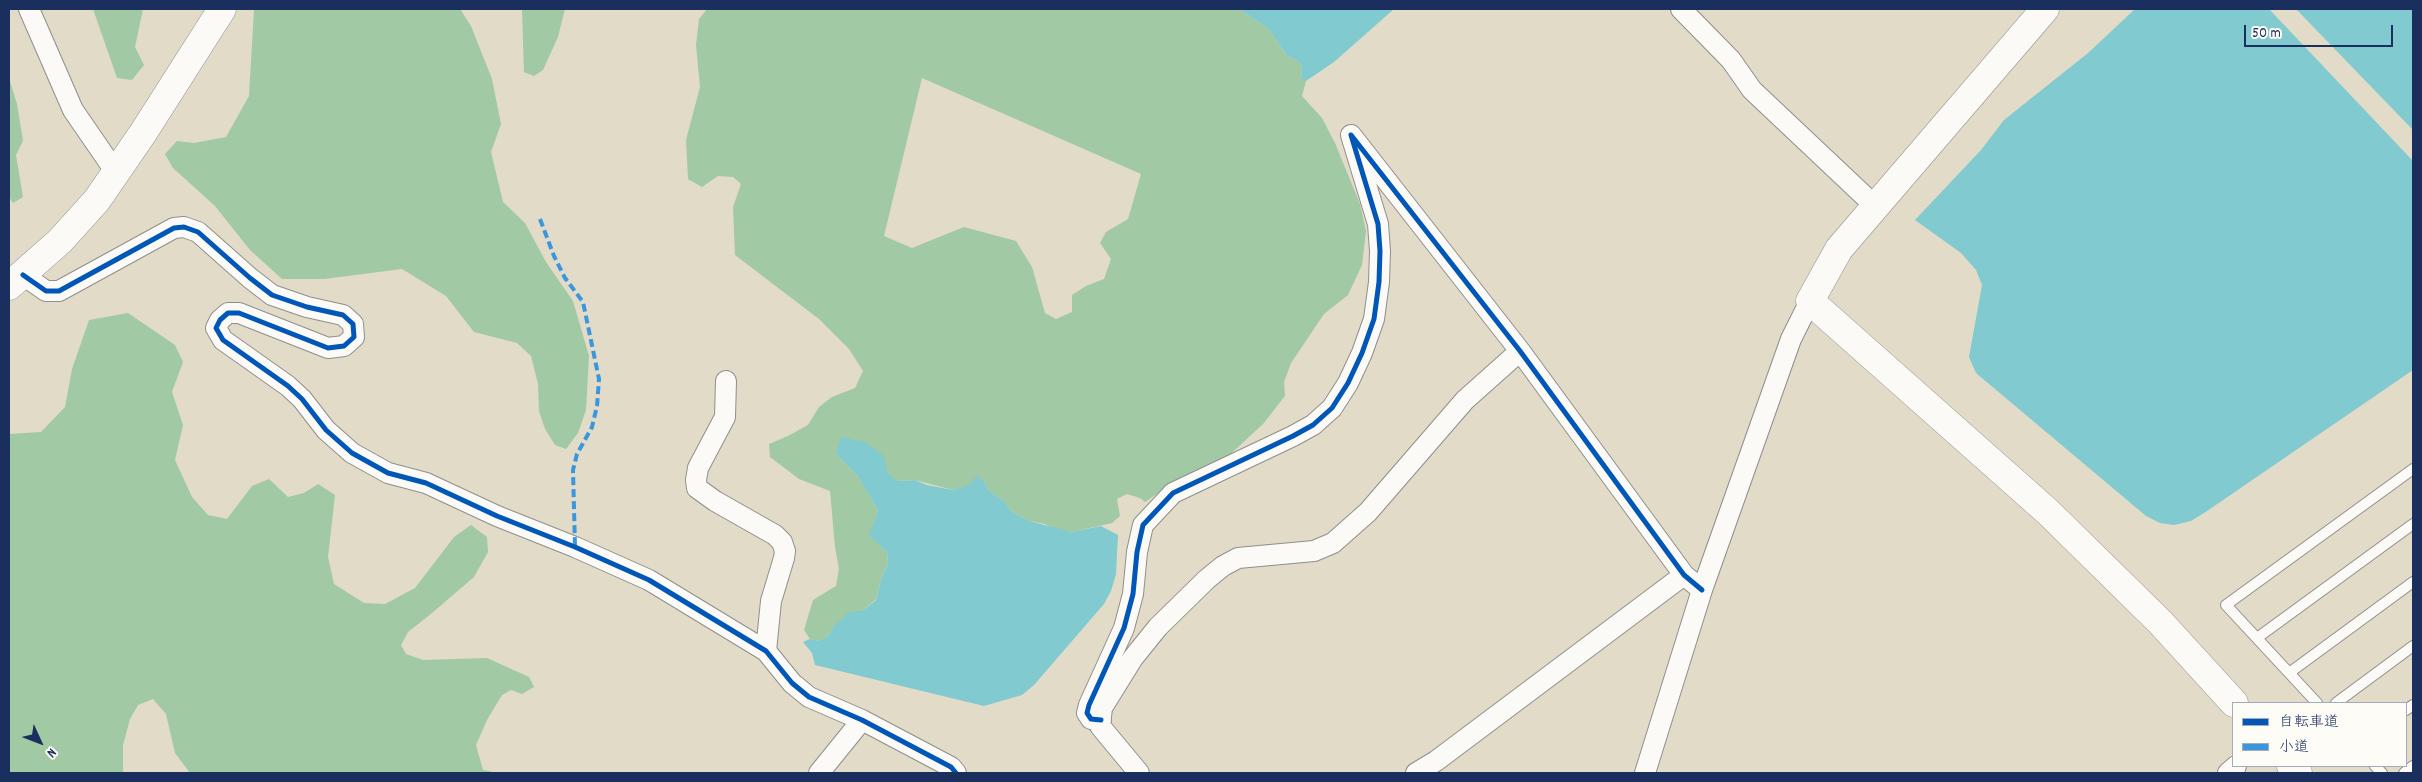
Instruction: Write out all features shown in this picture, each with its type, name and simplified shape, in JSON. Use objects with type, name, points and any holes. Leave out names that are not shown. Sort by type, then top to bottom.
[{"type":"street","points":[[29,9],[73,110],[117,174]]},
{"type":"street","points":[[222,9],[117,174],[97,200],[60,241],[16,280],[46,291],[59,291],[174,228],[184,227],[198,232],[272,295],[307,307],[343,315],[353,324],[354,337],[349,342],[344,346],[328,348],[303,340],[239,313],[228,313],[220,320],[216,328],[223,340],[288,386],[302,399],[326,430],[352,453],[388,474],[426,483],[497,516],[575,546],[649,580],[766,651],[792,683],[809,697],[862,720],[951,767],[956,773]]},
{"type":"street","points":[[1681,9],[1731,60],[1752,90],[1874,206]]},
{"type":"street","points":[[1645,773],[1702,590],[1791,339],[1810,301],[1839,249],[2045,9]]},
{"type":"street","points":[[1101,720],[1091,719],[1088,713],[1089,705],[1124,628],[1133,594],[1137,552],[1143,525],[1173,493],[1313,425],[1332,408],[1348,382],[1362,353],[1374,318],[1380,251],[1378,224],[1351,135],[1520,351],[1684,575],[1702,590]]},
{"type":"street","points":[[1810,301],[2048,512],[2161,623],[2233,702]]},
{"type":"street","points":[[1140,773],[1100,726],[1102,708],[1133,658],[1158,627],[1207,579],[1223,566],[1238,558],[1314,551],[1333,543],[1368,512],[1466,400],[1520,351]]},
{"type":"street","points":[[726,381],[725,417],[698,468],[697,488],[715,501],[775,535],[782,542],[785,551],[784,558],[771,602],[766,651]]},
{"type":"street","points":[[1416,773],[1436,761],[1684,575]]},
{"type":"street","points":[[819,773],[862,720]]},
{"type":"lane","points":[[2316,702],[2226,605],[2411,475]]},
{"type":"lane","points":[[2257,638],[2413,524]]},
{"type":"lane","points":[[2289,673],[2413,582]]},
{"type":"lane","points":[[2337,702],[2413,646]]},
{"type":"lane","points":[[2404,773],[2413,766]]},
{"type":"green space","points":[[93,9],[143,9],[135,47],[144,65],[132,80],[117,78]]},
{"type":"green space","points":[[254,9],[460,9],[471,26],[492,79],[501,124],[491,152],[503,202],[525,223],[546,262],[573,301],[589,356],[586,410],[578,433],[566,449],[555,445],[545,429],[539,411],[538,384],[531,356],[517,343],[474,332],[446,296],[402,269],[324,279],[282,279],[250,250],[215,206],[173,168],[165,154],[177,141],[194,143],[226,137],[249,96]]},
{"type":"green space","points":[[522,9],[565,9],[558,37],[543,70],[534,76],[524,72]]},
{"type":"green space","points":[[707,9],[1239,9],[1269,29],[1287,56],[1297,60],[1302,67],[1301,77],[1306,81],[1302,96],[1322,118],[1335,143],[1360,204],[1366,231],[1362,265],[1348,295],[1324,314],[1291,363],[1284,382],[1285,396],[1263,424],[1222,462],[1183,476],[1145,502],[1140,498],[1127,494],[1117,499],[1120,516],[1112,523],[1072,532],[1055,529],[1045,524],[1029,521],[1011,511],[1004,501],[988,490],[984,481],[953,490],[915,480],[896,481],[887,472],[836,454],[858,476],[878,511],[870,535],[887,552],[888,564],[881,579],[876,599],[862,611],[832,628],[829,636],[819,641],[810,639],[804,630],[813,600],[836,586],[839,569],[830,491],[799,479],[770,457],[769,444],[808,425],[819,407],[832,397],[855,388],[863,371],[849,349],[819,319],[735,255],[733,207],[741,184],[733,177],[718,176],[702,187],[688,179],[686,140],[700,87],[696,45],[699,19]],"holes":[[[922,78],[1141,174],[1128,219],[1106,232],[1100,243],[1111,259],[1104,279],[1086,286],[1072,295],[1072,312],[1056,319],[1045,313],[1032,267],[1016,241],[964,227],[912,248],[884,236]]]},
{"type":"green space","points":[[9,78],[17,104],[23,141],[16,155],[23,197],[13,203],[9,197]]},
{"type":"green space","points":[[128,313],[175,345],[183,362],[172,392],[183,425],[175,460],[192,497],[208,515],[227,519],[252,486],[269,479],[288,497],[304,493],[318,484],[335,495],[328,557],[334,584],[364,603],[385,604],[415,588],[454,537],[471,525],[487,537],[488,552],[474,577],[408,632],[401,645],[406,654],[423,660],[487,658],[529,677],[534,687],[522,694],[511,690],[502,695],[487,720],[476,745],[483,770],[498,773],[190,773],[175,753],[166,714],[153,699],[138,705],[130,719],[123,745],[123,773],[9,773],[9,434],[41,432],[65,407],[72,369],[89,320]]},
{"type":"water","points":[[1239,9],[1394,9],[1334,62],[1306,81],[1301,78],[1302,67],[1297,60],[1287,56],[1269,29]]},
{"type":"water","points":[[2135,9],[2269,9],[2413,161],[2413,370],[2207,511],[2191,521],[2174,525],[2160,523],[2146,516],[1976,373],[1969,357],[1982,285],[1976,270],[1961,253],[1915,220],[1981,150],[2004,120],[2088,53]]},
{"type":"water","points":[[2296,9],[2413,9],[2413,130]]},
{"type":"water","points":[[841,437],[865,442],[884,456],[887,472],[897,481],[915,480],[927,485],[953,490],[968,485],[977,476],[984,481],[988,490],[1004,501],[1011,511],[1029,521],[1072,532],[1101,526],[1118,535],[1116,574],[1111,591],[1104,604],[1034,685],[1022,695],[984,706],[815,665],[812,653],[803,642],[810,639],[819,641],[829,636],[832,628],[849,612],[862,611],[876,600],[881,579],[888,564],[887,552],[869,535],[878,511],[858,476],[836,454]]},
{"type":"marked path","points":[[540,219],[554,256],[565,278],[583,302],[599,379],[597,406],[592,427],[577,454],[573,470],[575,547]]},
{"type":"cycle path","points":[[1101,720],[1091,719],[1087,713],[1124,628],[1133,594],[1137,552],[1143,525],[1173,493],[1313,425],[1332,408],[1348,383],[1362,353],[1374,319],[1379,282],[1380,251],[1378,224],[1351,135],[1520,351],[1684,575],[1702,590]]},
{"type":"cycle path","points":[[23,275],[46,291],[59,291],[174,228],[184,227],[198,232],[272,295],[307,307],[343,315],[353,324],[354,337],[344,346],[328,348],[239,313],[228,313],[220,320],[216,328],[223,340],[288,386],[302,399],[326,430],[352,453],[388,473],[426,483],[497,516],[575,547],[649,580],[766,651],[792,683],[809,697],[862,720],[951,767],[956,773]]}]
